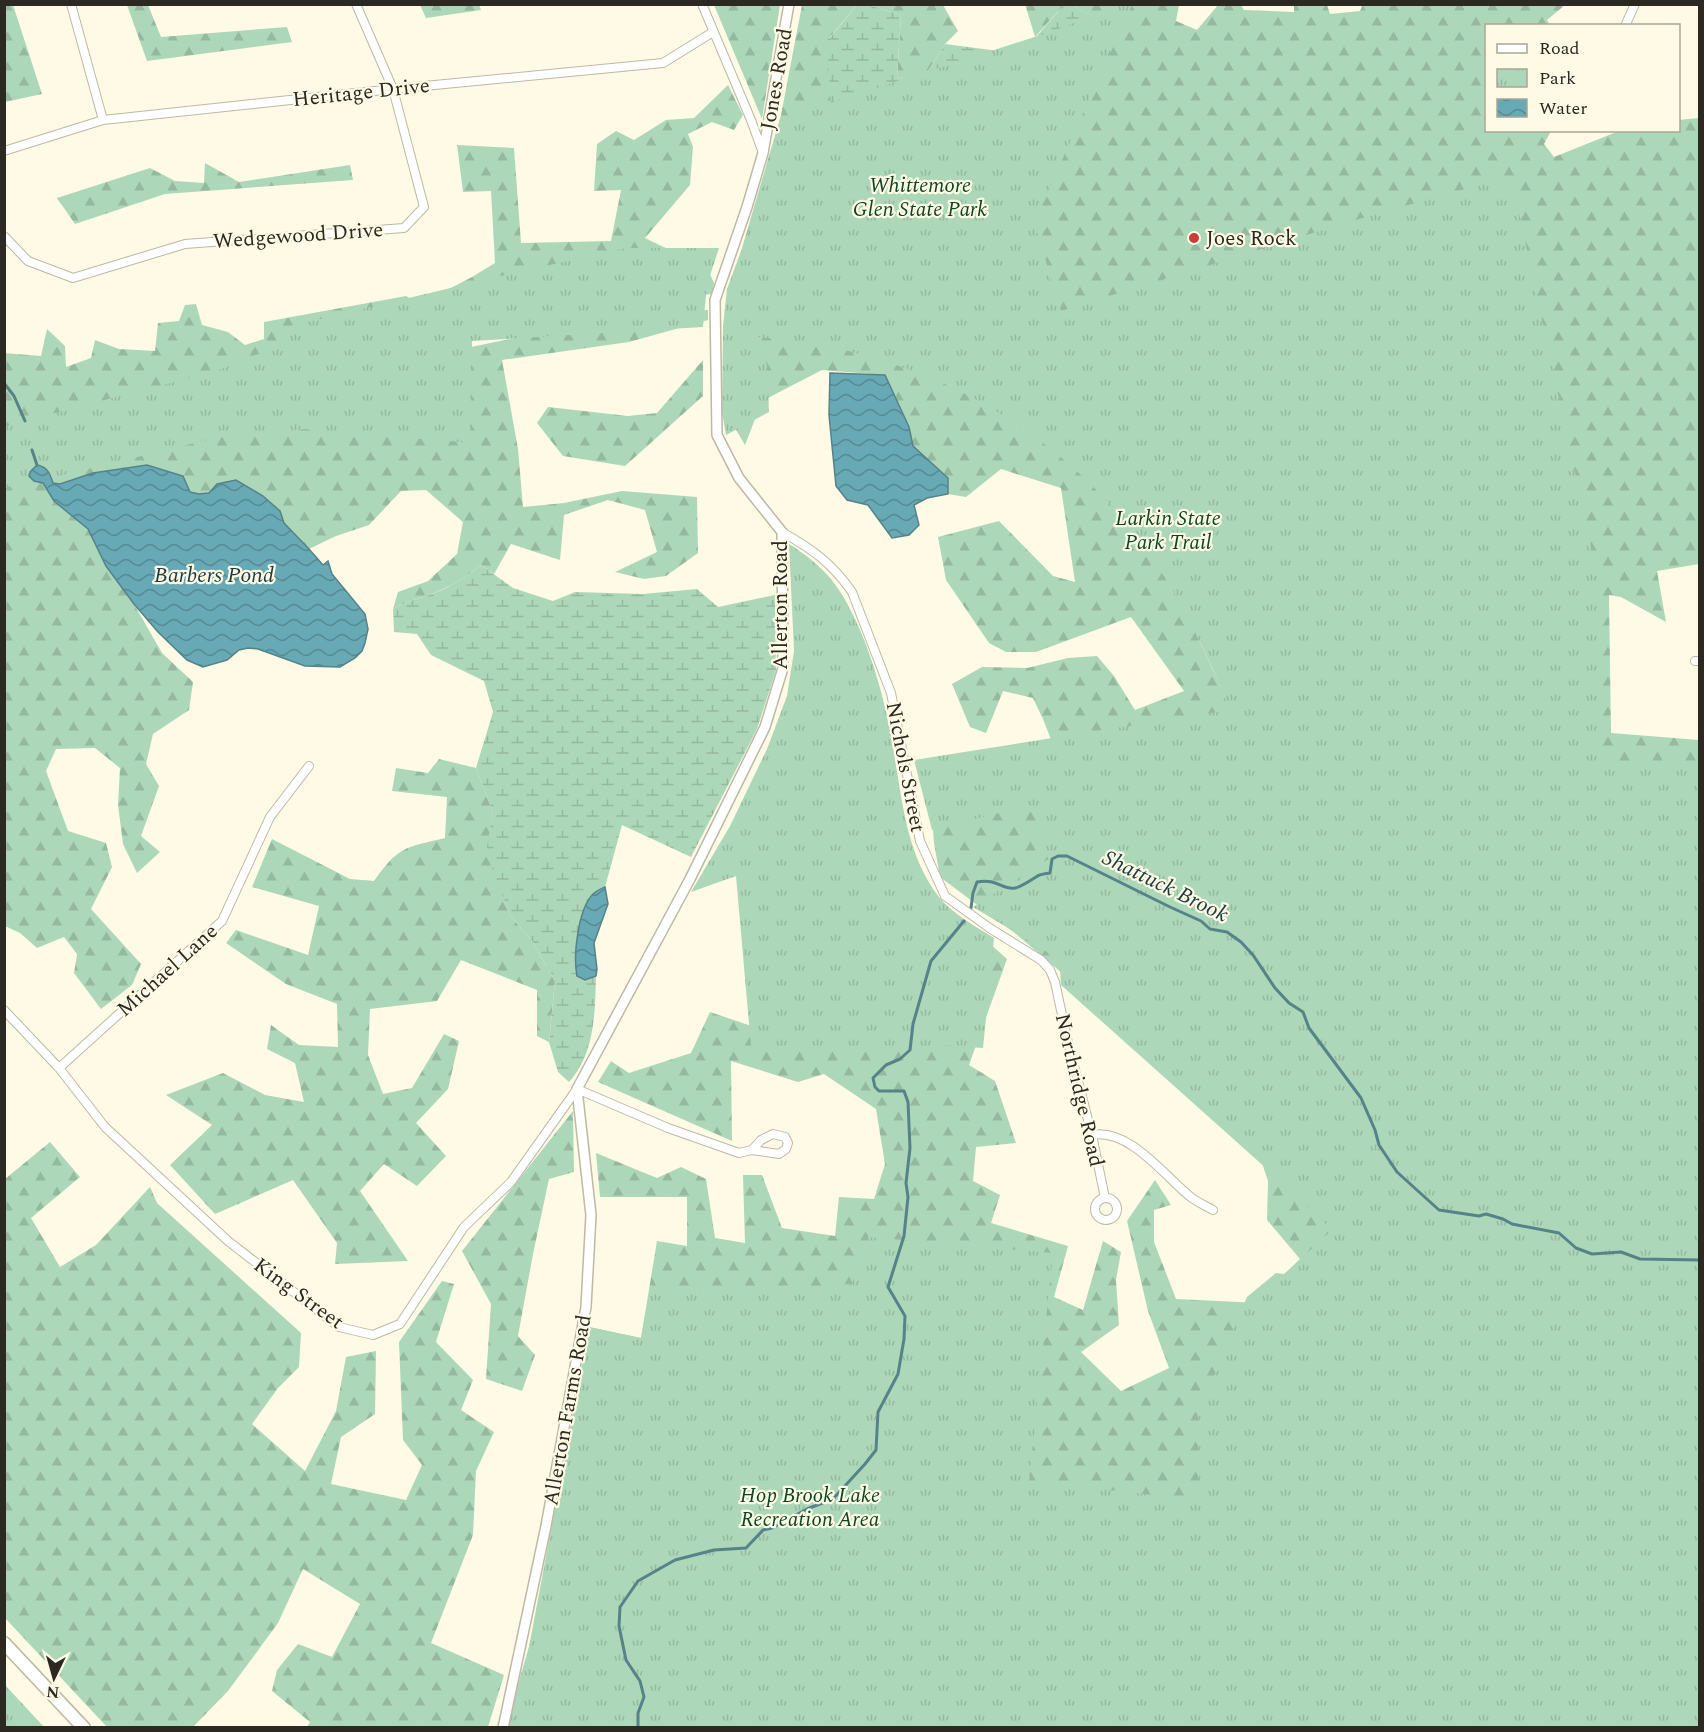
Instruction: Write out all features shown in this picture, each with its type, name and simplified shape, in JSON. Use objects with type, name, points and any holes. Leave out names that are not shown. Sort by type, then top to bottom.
[{"type":"main road","points":[[4,1643],[84,1728]]},
{"type":"street","points":[[71,4],[103,120]]},
{"type":"street","name":"Wedgewood Drive","points":[[4,236],[28,261],[73,278],[185,244],[404,228],[424,207],[393,89],[356,4]]},
{"type":"street","points":[[702,4],[752,120],[763,153]]},
{"type":"street","name":"Jones Road","points":[[763,153],[789,4]]},
{"type":"street","points":[[1626,24],[1635,4]]},
{"type":"street","name":"Heritage Drive","points":[[4,151],[103,120],[663,63],[713,32]]},
{"type":"street","name":"Allerton Road","points":[[577,1089],[690,879],[765,727],[783,668],[782,532],[739,478],[717,435],[715,300],[763,153]]},
{"type":"street","name":"Nichols Street","points":[[782,532],[815,551],[843,579],[852,592],[891,693],[920,841],[945,896],[991,929],[1041,960],[1050,970],[1055,982]]},
{"type":"street","name":"Michael Lane","points":[[59,1068],[222,921],[270,817],[309,766]]},
{"type":"street","name":"Northridge Road","points":[[1055,982],[1105,1198]]},
{"type":"street","name":"King Street","points":[[4,1010],[59,1068],[105,1127],[228,1241],[339,1327],[373,1335],[400,1324],[464,1227],[511,1182],[577,1089]]},
{"type":"street","points":[[577,1089],[678,1132],[739,1153],[752,1150]]},
{"type":"street","name":"Allerton Farms Road","points":[[503,1728],[546,1526],[586,1307],[591,1215],[577,1089]]},
{"type":"street","points":[[1092,1135],[1108,1134],[1127,1142],[1193,1198],[1213,1210]]},
{"type":"green space","points":[[1025,4],[1064,5],[1035,37]]},
{"type":"green space","points":[[1125,4],[1132,5],[1034,222],[1061,311],[1352,221],[1511,176],[1595,565],[1600,566],[1597,768],[1699,763],[1699,1727],[508,1727],[529,1647],[589,1327],[641,1338],[650,1287],[689,1293],[852,1284],[868,1237],[1053,1253],[1029,1481],[1198,1500],[1198,1415],[1247,1297],[1276,1273],[1284,1274],[1332,1230],[1285,1185],[1061,985],[1060,971],[1046,951],[973,907],[1050,858],[1030,805],[932,830],[914,760],[1230,710],[1191,623],[1155,561],[1141,542],[1083,477],[1050,448],[977,400],[897,365],[824,345],[757,337],[767,365],[769,412],[726,435],[722,412],[723,326],[727,289],[761,197],[780,119],[1047,33]]},
{"type":"green space","name":"Whittemore Glen State Park","points":[[1363,4],[1565,5],[1547,20],[1549,24],[1485,24],[1485,132],[1550,132],[1544,144],[1554,157],[1616,132],[1680,132],[1680,120],[1699,118],[1699,564],[1657,571],[1666,622],[1621,597],[1609,595],[1611,733],[1699,740],[1699,1086],[1053,388],[730,289],[781,115],[802,5],[857,5],[829,38],[833,144],[1116,29],[1072,5],[1179,5],[1176,21],[1197,30],[1218,5],[1241,5],[1244,10],[1294,12],[1294,5],[1327,5],[1330,14],[1360,11]]},
{"type":"green space","points":[[4,5],[13,5],[42,94],[5,102]]},
{"type":"green space","points":[[127,5],[148,5],[161,37],[287,27],[292,42],[147,61]]},
{"type":"green space","points":[[420,5],[479,5],[481,10],[426,18]]},
{"type":"green space","points":[[714,5],[780,5],[762,119]]},
{"type":"green space","points":[[857,5],[869,5],[901,15],[897,77],[920,84],[945,44],[1021,54],[1064,5],[1072,5],[1117,29],[833,144],[827,41]]},
{"type":"green space","points":[[869,5],[943,5],[958,31],[945,44],[920,84],[897,77],[901,15]]},
{"type":"green space","points":[[728,85],[743,115],[734,130],[712,122],[688,134],[693,147],[690,185],[645,238],[678,254],[701,254],[714,283],[712,294],[638,299],[5,445],[4,353],[41,356],[47,329],[65,346],[66,367],[91,358],[95,340],[119,349],[155,351],[158,323],[179,321],[185,305],[196,304],[202,325],[228,332],[245,345],[264,339],[264,322],[406,296],[420,304],[495,263],[491,191],[463,192],[457,145],[514,148],[521,243],[611,241],[621,190],[594,191],[597,144],[616,131],[634,140],[666,120],[694,118]]},
{"type":"green space","points":[[205,163],[239,182],[350,165],[353,180],[165,194],[75,224],[57,198],[150,168],[175,181],[204,183]]},
{"type":"green space","points":[[626,248],[719,248],[707,285],[703,327],[472,341],[470,443],[305,429],[220,437],[50,478],[19,481],[5,489],[5,426],[216,371],[286,343],[283,328]]},
{"type":"green space","name":"Hop Brook Lake Recreation Area","points":[[728,304],[870,330],[1127,483],[1699,1727],[505,1728],[529,1647],[598,1675],[555,1513],[589,1327],[641,1338],[657,1241],[687,1246],[687,1197],[600,1197],[596,1153],[657,1178],[681,1167],[706,1179],[715,1238],[745,1243],[743,1175],[762,1175],[782,1228],[835,1236],[839,1197],[874,1199],[885,1164],[876,1109],[824,1074],[798,1082],[731,1061],[732,1141],[598,1082],[611,1061],[629,1073],[691,1053],[710,1012],[781,1036],[971,927],[1007,959],[969,1065],[995,1081],[1016,1143],[976,1147],[973,1181],[1000,1195],[991,1223],[1068,1246],[1054,1297],[1083,1310],[1103,1241],[1121,1252],[1116,1280],[1119,1325],[1081,1352],[1121,1391],[1169,1368],[1148,1311],[1127,1221],[1155,1180],[1171,1205],[1154,1210],[1154,1242],[1176,1299],[1259,1303],[1300,1259],[1267,1220],[1268,1181],[1256,1145],[1115,1018],[1016,934],[940,877],[934,843],[929,772],[1057,755],[1033,698],[1003,691],[986,733],[970,727],[952,684],[982,667],[1027,668],[1068,658],[1097,656],[1114,676],[1135,710],[1184,691],[1131,617],[1036,652],[1006,652],[989,643],[946,580],[938,537],[999,521],[1053,576],[1075,582],[1061,488],[1001,469],[966,497],[948,494],[948,478],[913,446],[909,427],[884,375],[822,370],[762,401],[745,445],[729,418]]},
{"type":"green space","points":[[708,310],[708,320],[629,342],[502,360],[518,449],[523,507],[564,503],[622,491],[697,497],[698,553],[666,576],[644,579],[615,572],[657,552],[645,510],[608,500],[564,515],[560,560],[511,544],[494,574],[481,565],[450,586],[393,609],[398,592],[428,581],[457,554],[463,522],[426,490],[401,491],[369,525],[336,536],[309,549],[284,523],[280,511],[263,496],[199,494],[93,473],[60,484],[53,483],[49,472],[43,483],[55,501],[88,529],[106,566],[134,604],[162,653],[193,682],[189,710],[153,734],[146,764],[159,786],[141,836],[160,852],[137,873],[123,844],[118,805],[120,768],[95,748],[56,749],[46,771],[68,831],[106,843],[112,867],[91,909],[141,964],[132,985],[101,1009],[74,973],[77,954],[64,937],[37,948],[20,933],[5,926],[4,457],[471,347],[606,319]]},
{"type":"green space","points":[[703,360],[703,396],[625,466],[563,456],[537,423],[548,407],[628,416],[657,413]]},
{"type":"green space","points":[[789,544],[812,560],[831,579],[855,618],[865,641],[887,714],[908,831],[920,865],[939,897],[951,909],[994,938],[983,1048],[939,1045],[906,1049],[751,1046],[736,876],[691,892],[730,826],[767,749],[787,696],[794,651]]},
{"type":"green space","points":[[481,565],[513,588],[553,601],[575,592],[643,594],[697,589],[718,607],[775,595],[776,670],[757,729],[691,857],[622,825],[605,887],[593,894],[585,980],[596,976],[594,1018],[584,1059],[569,1082],[558,1072],[549,1042],[555,981],[532,941],[510,915],[486,853],[493,812],[476,768],[493,712],[484,681],[431,655],[417,634],[394,632],[393,609],[451,586]]},
{"type":"green space","points":[[439,759],[476,768],[493,812],[487,853],[510,915],[532,941],[555,981],[549,1042],[537,1036],[537,990],[461,960],[437,1001],[370,1009],[368,1055],[383,1094],[412,1088],[444,1034],[459,1041],[448,1089],[416,1123],[446,1156],[417,1186],[384,1164],[360,1191],[408,1261],[335,1264],[337,1243],[293,1180],[215,1214],[170,1165],[212,1125],[166,1095],[223,1073],[265,1095],[304,1102],[295,1063],[267,1049],[271,1025],[299,1045],[338,1047],[337,1004],[286,984],[226,943],[236,930],[308,955],[319,906],[252,887],[272,839],[350,879],[374,881],[390,861],[404,850],[445,838],[447,797],[392,791],[396,768],[428,773]]},
{"type":"green space","points":[[573,1111],[574,1172],[549,1179],[518,1336],[535,1355],[522,1391],[486,1379],[491,1304],[462,1251]]},
{"type":"green space","points":[[50,1142],[80,1177],[31,1218],[60,1267],[96,1245],[150,1187],[157,1203],[301,1333],[299,1367],[278,1388],[252,1424],[305,1471],[336,1411],[346,1357],[376,1351],[375,1414],[341,1437],[331,1484],[406,1500],[422,1465],[403,1440],[399,1342],[442,1281],[454,1284],[436,1342],[473,1380],[461,1410],[494,1432],[476,1471],[473,1535],[431,1643],[504,1675],[488,1727],[307,1727],[310,1722],[272,1691],[277,1670],[298,1644],[332,1657],[360,1604],[303,1569],[278,1623],[228,1691],[193,1727],[107,1727],[5,1618],[5,1179]]},
{"type":"green space","points":[[5,1685],[44,1727],[5,1727]]},
{"type":"water","points":[[830,373],[885,375],[909,427],[913,446],[948,478],[948,494],[927,498],[914,505],[919,525],[909,535],[892,538],[868,505],[847,500],[836,486],[829,415]]},
{"type":"water","name":"Barbers Pond","points":[[37,465],[46,469],[53,483],[60,484],[93,473],[147,465],[183,476],[190,492],[199,494],[209,493],[217,484],[236,480],[263,496],[280,511],[284,523],[323,565],[328,561],[332,574],[365,614],[368,629],[362,651],[340,667],[305,666],[258,649],[248,648],[239,650],[227,660],[203,667],[187,660],[158,632],[134,604],[106,566],[88,529],[54,501],[43,483],[34,481],[29,476]]},
{"type":"water","points":[[605,887],[608,904],[594,943],[596,976],[585,980],[577,976],[576,967],[576,945],[580,921],[588,901],[594,893]]},
{"type":"waterway","points":[[4,383],[14,396],[25,421]]},
{"type":"waterway","points":[[32,450],[37,465]]},
{"type":"waterway","name":"Shattuck Brook","points":[[971,908],[977,882],[984,881],[1015,888],[1039,875],[1050,873],[1052,859],[1067,856],[1201,921],[1210,929],[1227,932],[1253,955],[1275,988],[1289,1003],[1303,1012],[1309,1028],[1361,1098],[1379,1145],[1397,1172],[1439,1210],[1479,1216],[1486,1214],[1512,1224],[1559,1233],[1576,1248],[1592,1254],[1621,1252],[1640,1259],[1700,1260]]},
{"type":"waterway","name":"Shattuck Brook","points":[[638,1728],[638,1713],[644,1697],[640,1681],[626,1660],[619,1626],[620,1607],[638,1581],[675,1560],[714,1550],[746,1548],[763,1530],[772,1528],[807,1509],[833,1499],[876,1450],[878,1412],[898,1374],[904,1339],[905,1316],[888,1287],[904,1236],[910,1148],[908,1102],[904,1091],[879,1091],[875,1087],[873,1078],[886,1065],[900,1059],[910,1050],[913,1024],[931,961],[964,921]]},
{"type":"place","name":"Joes Rock","points":[[1194,238]]},
{"type":"park label","name":"Larkin State Park Trail","points":[[1168,530]]}]
